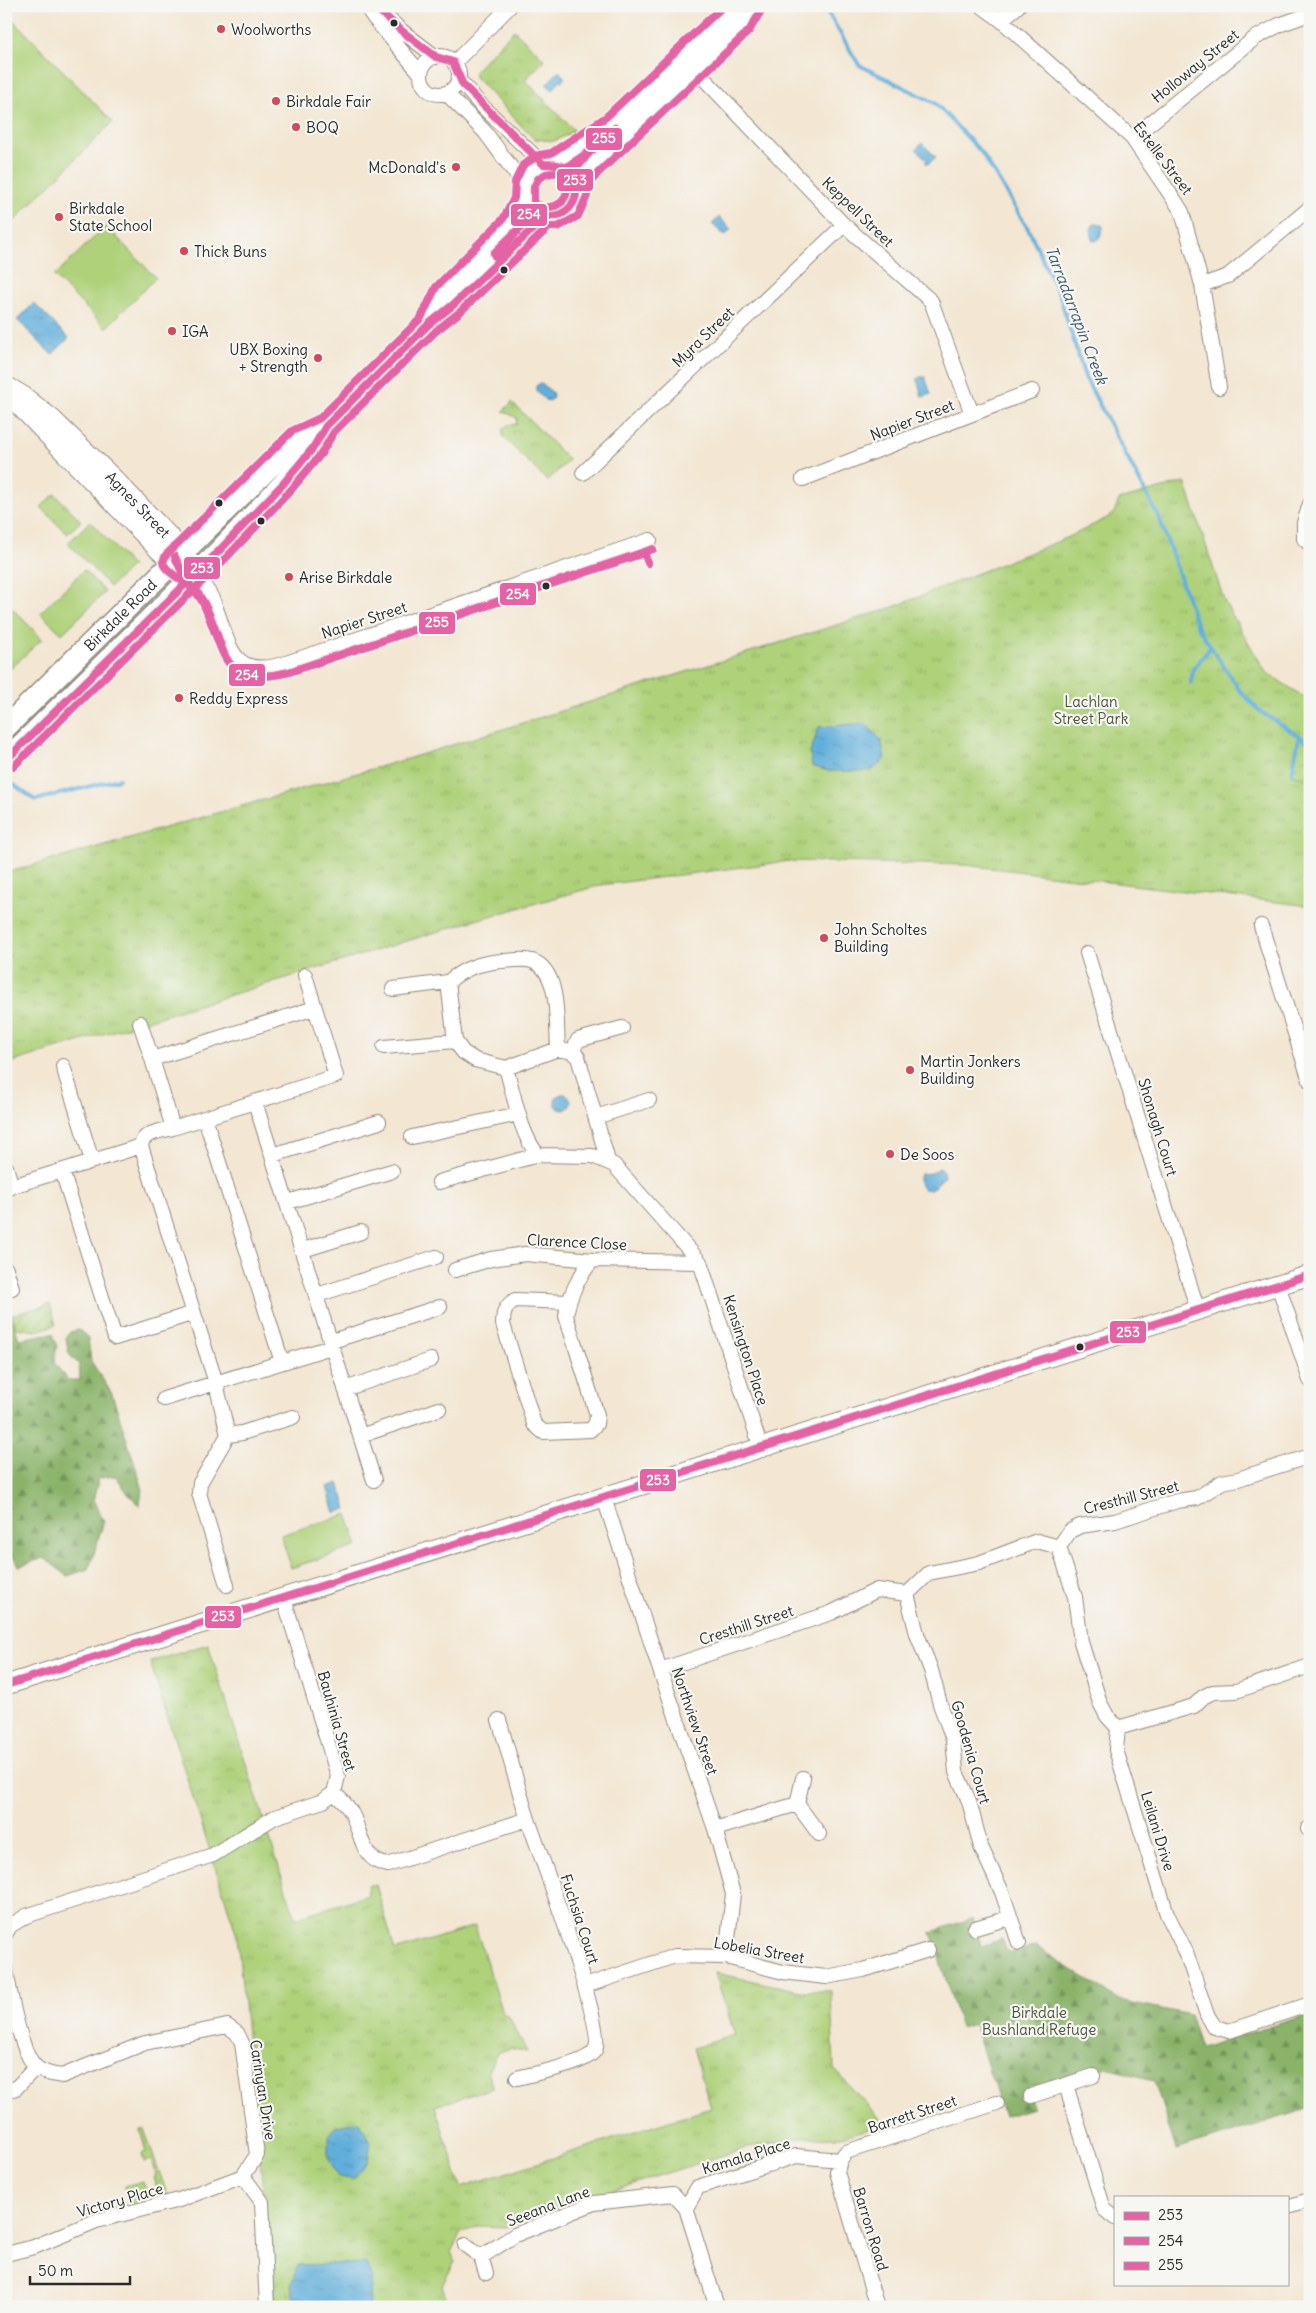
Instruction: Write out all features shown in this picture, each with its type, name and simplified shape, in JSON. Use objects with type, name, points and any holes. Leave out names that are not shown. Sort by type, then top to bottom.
[{"type":"main road","points":[[577,184],[595,161],[689,63],[734,11],[744,6]]},
{"type":"main road","points":[[548,164],[569,170],[577,184],[577,193],[570,210],[554,218],[544,217],[529,208],[524,192],[530,172],[548,164],[612,125],[689,63],[742,24],[752,6]]},
{"type":"main road","name":"Birkdale Road","points":[[429,324],[444,294],[511,225],[524,192]]},
{"type":"main road","name":"Birkdale Road","points":[[6,760],[195,574],[283,484],[313,448],[326,426],[429,324],[453,305],[544,217]]},
{"type":"main road","name":"Birkdale Road","points":[[6,727],[299,438],[326,426]]},
{"type":"street","points":[[366,6],[421,74],[427,89],[436,94],[446,93],[452,90],[458,79],[457,68],[454,63],[443,57],[436,57],[426,63],[421,74]]},
{"type":"street","points":[[374,6],[403,32],[436,57]]},
{"type":"street","points":[[454,63],[510,6]]},
{"type":"street","name":"Estelle Street","points":[[982,6],[1132,138],[1182,212],[1202,285],[1219,387]]},
{"type":"street","points":[[1000,20],[1018,6]]},
{"type":"street","name":"Holloway Street","points":[[1132,138],[1255,38],[1279,25],[1310,14]]},
{"type":"street","name":"Keppell Street","points":[[689,63],[844,225],[931,301],[972,414]]},
{"type":"street","points":[[458,79],[481,105],[548,164]]},
{"type":"street","points":[[446,93],[485,132],[524,192]]},
{"type":"street","points":[[1202,285],[1228,276],[1310,208]]},
{"type":"street","name":"Myra Street","points":[[583,473],[844,225]]},
{"type":"street","name":"Agnes Street","points":[[6,388],[16,403],[42,431],[195,574]]},
{"type":"street","name":"Napier Street","points":[[803,479],[1032,391]]},
{"type":"street","points":[[1310,504],[1304,523],[1304,539],[1310,544]]},
{"type":"street","name":"Napier Street","points":[[195,574],[210,594],[226,638],[236,658],[246,666],[261,668],[286,663],[650,540]]},
{"type":"street","points":[[1261,926],[1310,1081]]},
{"type":"street","name":"Shonagh Court","points":[[1087,953],[1198,1311]]},
{"type":"street","points":[[393,989],[448,982],[458,972],[482,963],[519,960],[532,961],[542,967],[554,987],[558,1049]]},
{"type":"street","points":[[227,1585],[199,1493],[200,1483],[228,1435],[216,1383],[141,1146],[142,1141],[147,1135],[336,1076],[305,975]]},
{"type":"street","points":[[448,982],[455,1041],[463,1052],[475,1060],[506,1068],[558,1049],[572,1052],[578,1057],[608,1161]]},
{"type":"street","points":[[152,1059],[315,1008]]},
{"type":"street","points":[[140,1023],[173,1128]]},
{"type":"street","points":[[572,1052],[578,1040],[622,1028]]},
{"type":"street","points":[[384,1047],[455,1041]]},
{"type":"street","points":[[63,1066],[92,1161]]},
{"type":"street","points":[[506,1068],[519,1114],[532,1148],[538,1155]]},
{"type":"street","points":[[596,1117],[649,1100]]},
{"type":"street","points":[[255,1102],[374,1480]]},
{"type":"street","points":[[412,1137],[519,1114]]},
{"type":"street","points":[[204,1118],[282,1362]]},
{"type":"street","points":[[272,1155],[379,1122]]},
{"type":"street","points":[[6,1167],[9,1187],[141,1146]]},
{"type":"street","points":[[439,1182],[538,1155],[593,1156],[614,1165],[700,1262]]},
{"type":"street","points":[[62,1171],[115,1338],[194,1313]]},
{"type":"street","points":[[288,1202],[392,1171]]},
{"type":"street","points":[[303,1250],[361,1232]]},
{"type":"street","name":"Clarence Close","points":[[455,1270],[492,1259],[525,1254],[593,1260],[700,1262]]},
{"type":"street","points":[[317,1295],[436,1258]]},
{"type":"street","points":[[568,1302],[515,1300],[508,1305],[503,1315],[503,1324],[534,1424],[543,1432],[590,1430],[596,1424],[597,1415],[566,1316],[568,1302],[584,1270],[593,1260]]},
{"type":"street","name":"Kensington Place","points":[[700,1262],[761,1448]]},
{"type":"street","points":[[6,1269],[12,1288]]},
{"type":"street","points":[[6,1685],[1310,1275]]},
{"type":"street","points":[[1278,1285],[1310,1380]]},
{"type":"street","points":[[164,1399],[282,1362],[440,1307]]},
{"type":"street","points":[[345,1389],[431,1360]]},
{"type":"street","points":[[360,1436],[439,1410]]},
{"type":"street","points":[[228,1435],[242,1433],[293,1416]]},
{"type":"street","name":"Cresthill Street","points":[[1059,1547],[1070,1531],[1080,1526],[1115,1520],[1177,1501],[1197,1498],[1222,1482],[1238,1479],[1310,1456]]},
{"type":"street","name":"Northview Street","points":[[604,1498],[660,1670],[715,1829],[733,1894],[726,1957]]},
{"type":"street","points":[[907,1594],[929,1573],[979,1563],[1037,1541],[1059,1547],[1075,1597],[1082,1642],[1100,1703],[1107,1716],[1118,1728],[1194,1706],[1203,1697],[1213,1692],[1236,1690],[1310,1666]]},
{"type":"street","name":"Cresthill Street","points":[[660,1670],[831,1614],[877,1590],[907,1594]]},
{"type":"street","name":"Goodenia Court","points":[[907,1594],[917,1634],[931,1670],[940,1704],[953,1739],[956,1772],[969,1801],[981,1847],[1002,1892],[1019,1944]]},
{"type":"street","name":"Bauhinia Street","points":[[284,1599],[338,1776],[334,1793],[349,1809],[366,1850],[372,1858],[378,1863],[388,1865],[528,1819]]},
{"type":"street","name":"Fuchsia Court","points":[[499,1720],[528,1819],[585,1986],[595,2026],[597,2045],[595,2051],[581,2061],[518,2078]]},
{"type":"street","name":"Leilani Drive","points":[[1118,1728],[1116,1750],[1167,1914],[1186,1952],[1207,2015],[1215,2027],[1229,2030],[1310,2004]]},
{"type":"street","points":[[797,1804],[804,1778]]},
{"type":"street","points":[[7,1927],[26,1916],[213,1854],[275,1817],[323,1801],[334,1793]]},
{"type":"street","points":[[715,1829],[797,1804]]},
{"type":"street","points":[[797,1804],[819,1834]]},
{"type":"street","points":[[976,1928],[1009,1918]]},
{"type":"street","name":"Lobelia Street","points":[[585,1986],[675,1956],[726,1957],[783,1972],[826,1977],[863,1970],[928,1950]]},
{"type":"street","points":[[6,1970],[10,1994],[26,2053],[36,2067],[16,2088],[6,2091]]},
{"type":"street","name":"Carinyan Drive","points":[[36,2067],[48,2074],[62,2076],[144,2043],[227,2026],[237,2033],[242,2043],[257,2155],[243,2176]]},
{"type":"street","points":[[1032,2096],[1092,2076]]},
{"type":"street","points":[[1066,2084],[1104,2208],[1114,2217]]},
{"type":"street","name":"Barrett Street","points":[[840,2160],[846,2152],[997,2104]]},
{"type":"street","name":"Kamala Place","points":[[686,2208],[698,2187],[796,2156],[840,2160]]},
{"type":"street","name":"Barron Road","points":[[840,2160],[837,2172],[877,2307]]},
{"type":"street","points":[[243,2176],[262,2202],[266,2307]]},
{"type":"street","name":"Victory Place","points":[[6,2254],[34,2246],[96,2221],[179,2200],[243,2176]]},
{"type":"street","name":"Seeana Lane","points":[[482,2257],[515,2235],[594,2203],[673,2194],[686,2208]]},
{"type":"street","points":[[1288,2207],[1310,2200]]},
{"type":"street","points":[[686,2208],[717,2307]]},
{"type":"street","points":[[465,2245],[482,2257],[486,2273]]},
{"type":"green space","points":[[6,13],[113,122],[6,229]]},
{"type":"green space","points":[[514,30],[545,60],[525,80],[575,131],[554,141],[534,139],[475,77],[475,71],[479,66]]},
{"type":"green space","points":[[106,226],[156,278],[106,328],[54,276]]},
{"type":"green space","points":[[512,402],[569,460],[547,481],[503,437],[503,428],[511,424],[516,425],[517,418],[503,411]]},
{"type":"green space","name":"Lachlan Street Park","points":[[1185,482],[1225,603],[1266,672],[1310,701],[1310,906],[965,865],[790,861],[601,885],[469,922],[6,1064],[6,873],[407,759],[888,609],[1069,537],[1113,515],[1119,500]]},
{"type":"green space","points":[[55,494],[81,521],[67,534],[41,507]]},
{"type":"green space","points":[[90,521],[132,566],[110,587],[68,543]]},
{"type":"green space","points":[[84,570],[105,592],[62,634],[40,613]]},
{"type":"green space","points":[[6,602],[42,639],[6,673]]},
{"type":"green space","points":[[1299,737],[1310,743],[1310,780],[1292,774]]},
{"type":"green space","points":[[6,1299],[19,1339],[53,1334],[57,1345],[54,1363],[68,1380],[80,1380],[79,1365],[69,1354],[66,1338],[70,1332],[79,1330],[88,1338],[91,1361],[112,1394],[143,1490],[139,1505],[128,1494],[116,1476],[99,1478],[93,1500],[104,1521],[89,1569],[68,1576],[44,1558],[19,1566],[9,1551],[6,1550]]},
{"type":"green space","points":[[50,1304],[56,1325],[36,1331],[16,1328],[12,1315]]},
{"type":"green space","points":[[347,1514],[358,1546],[291,1568],[281,1535]]},
{"type":"green space","points":[[208,1644],[295,1918],[368,1895],[367,1885],[376,1885],[395,1951],[475,1926],[504,2016],[508,2015],[527,2052],[511,2048],[497,2053],[488,2071],[493,2088],[435,2106],[461,2187],[711,2108],[693,2048],[735,2035],[715,1973],[801,1991],[831,1991],[834,2069],[885,2124],[841,2137],[799,2138],[743,2149],[604,2193],[506,2227],[479,2226],[461,2233],[451,2252],[455,2262],[442,2285],[449,2307],[275,2307],[237,1936],[150,1662]]},
{"type":"green space","name":"Birkdale Bushland Refuge","points":[[973,1918],[981,1946],[1002,1939],[1008,1954],[1035,1946],[1119,2000],[1190,2015],[1201,2048],[1310,2014],[1310,2108],[1176,2150],[1154,2080],[1106,2068],[1099,2070],[1097,2066],[1028,2088],[1033,2108],[1004,2117],[974,2024],[961,2028],[931,1932]]},
{"type":"green space","points":[[144,2129],[158,2169],[154,2170],[151,2160],[144,2162],[142,2154],[146,2152],[140,2130]]},
{"type":"green space","points":[[159,2171],[168,2196],[159,2198],[154,2177],[156,2176],[155,2172]]},
{"type":"green space","points":[[143,2181],[150,2200],[128,2205],[125,2186]]},
{"type":"water","points":[[559,71],[565,78],[562,81],[560,80],[553,90],[546,84]]},
{"type":"water","points":[[922,143],[936,157],[928,164],[925,162],[927,160],[916,149]]},
{"type":"water","points":[[719,217],[731,229],[725,236],[712,224]]},
{"type":"water","points":[[1099,223],[1103,226],[1103,230],[1096,241],[1092,240],[1091,228],[1094,224]]},
{"type":"water","points":[[34,303],[69,338],[52,355],[17,320]]},
{"type":"water","points":[[925,377],[931,394],[922,397],[917,379]]},
{"type":"water","points":[[540,383],[552,392],[553,397],[550,401],[545,400],[536,391],[536,386]]},
{"type":"water","points":[[865,723],[881,740],[885,759],[872,771],[828,771],[812,766],[810,753],[819,727]]},
{"type":"water","points":[[560,1094],[566,1094],[571,1099],[569,1108],[560,1110],[555,1105],[555,1099]]},
{"type":"water","points":[[939,1168],[943,1171],[944,1177],[931,1190],[923,1189],[919,1182],[919,1176],[931,1173]]},
{"type":"water","points":[[339,1483],[347,1509],[335,1513],[327,1487]]},
{"type":"water","points":[[359,2122],[371,2143],[367,2163],[353,2179],[338,2177],[328,2157],[328,2135],[336,2126]]},
{"type":"water","points":[[367,2263],[372,2276],[369,2307],[294,2307],[291,2285],[298,2265]]},
{"type":"waterway","name":"Tarradarrapin Creek","points":[[824,6],[859,65],[935,103],[982,153],[1030,232],[1060,297],[1085,377],[1160,520],[1197,626],[1240,691],[1261,712],[1310,743]]},
{"type":"waterway","points":[[1191,683],[1193,669],[1210,648]]},
{"type":"waterway","points":[[1292,774],[1299,737]]},
{"type":"waterway","points":[[10,782],[35,800],[119,779]]},
{"type":"transit line","name":"253","points":[[6,760],[217,553],[283,484],[313,448],[326,426],[429,324],[453,305],[545,217],[555,216],[567,211],[575,200],[575,179],[566,168],[552,164],[543,164],[463,85],[453,62],[436,57],[403,32],[374,6]]},
{"type":"transit line","name":"255","points":[[648,563],[644,553],[289,672],[264,676],[246,674],[234,668],[226,658],[209,612],[199,595],[190,586],[168,571],[163,562],[166,555],[292,431],[320,418],[421,318],[436,287],[503,219],[514,198],[515,182],[523,165],[539,155],[551,153],[606,117],[723,6]]},
{"type":"transit line","name":"254","points":[[13,767],[224,560],[291,490],[321,454],[334,432],[436,331],[460,312],[549,227],[558,227],[578,216],[587,196],[587,187],[598,173],[749,31],[761,11]]},
{"type":"transit line","name":"255","points":[[494,253],[539,209],[555,206],[562,202],[566,195],[569,178],[588,154],[615,128]]},
{"type":"transit line","name":"254","points":[[495,256],[525,223],[534,203],[534,187],[538,179],[546,174],[559,172],[616,134]]},
{"type":"transit line","name":"254","points":[[175,557],[187,581],[203,603],[228,663],[237,671],[249,676],[266,676],[289,672],[653,549]]},
{"type":"transit line","name":"253","points":[[6,1685],[1310,1275]]},
{"type":"place","name":"Woolworths","points":[[221,29]]},
{"type":"place","name":"Birkdale Fair","points":[[276,101]]},
{"type":"place","name":"BOQ","points":[[296,127]]},
{"type":"place","name":"McDonald's","points":[[456,167]]},
{"type":"place","name":"Birkdale State School","points":[[59,217]]},
{"type":"place","name":"Thick Buns","points":[[184,251]]},
{"type":"place","name":"IGA","points":[[172,331]]},
{"type":"place","name":"UBX Boxing + Strength","points":[[318,358]]},
{"type":"place","name":"Arise Birkdale","points":[[289,577]]},
{"type":"place","name":"Reddy Express","points":[[179,698]]},
{"type":"place","name":"John Scholtes Building","points":[[824,938]]},
{"type":"place","name":"Martin Jonkers Building","points":[[910,1070]]},
{"type":"place","name":"De Soos","points":[[890,1154]]}]
